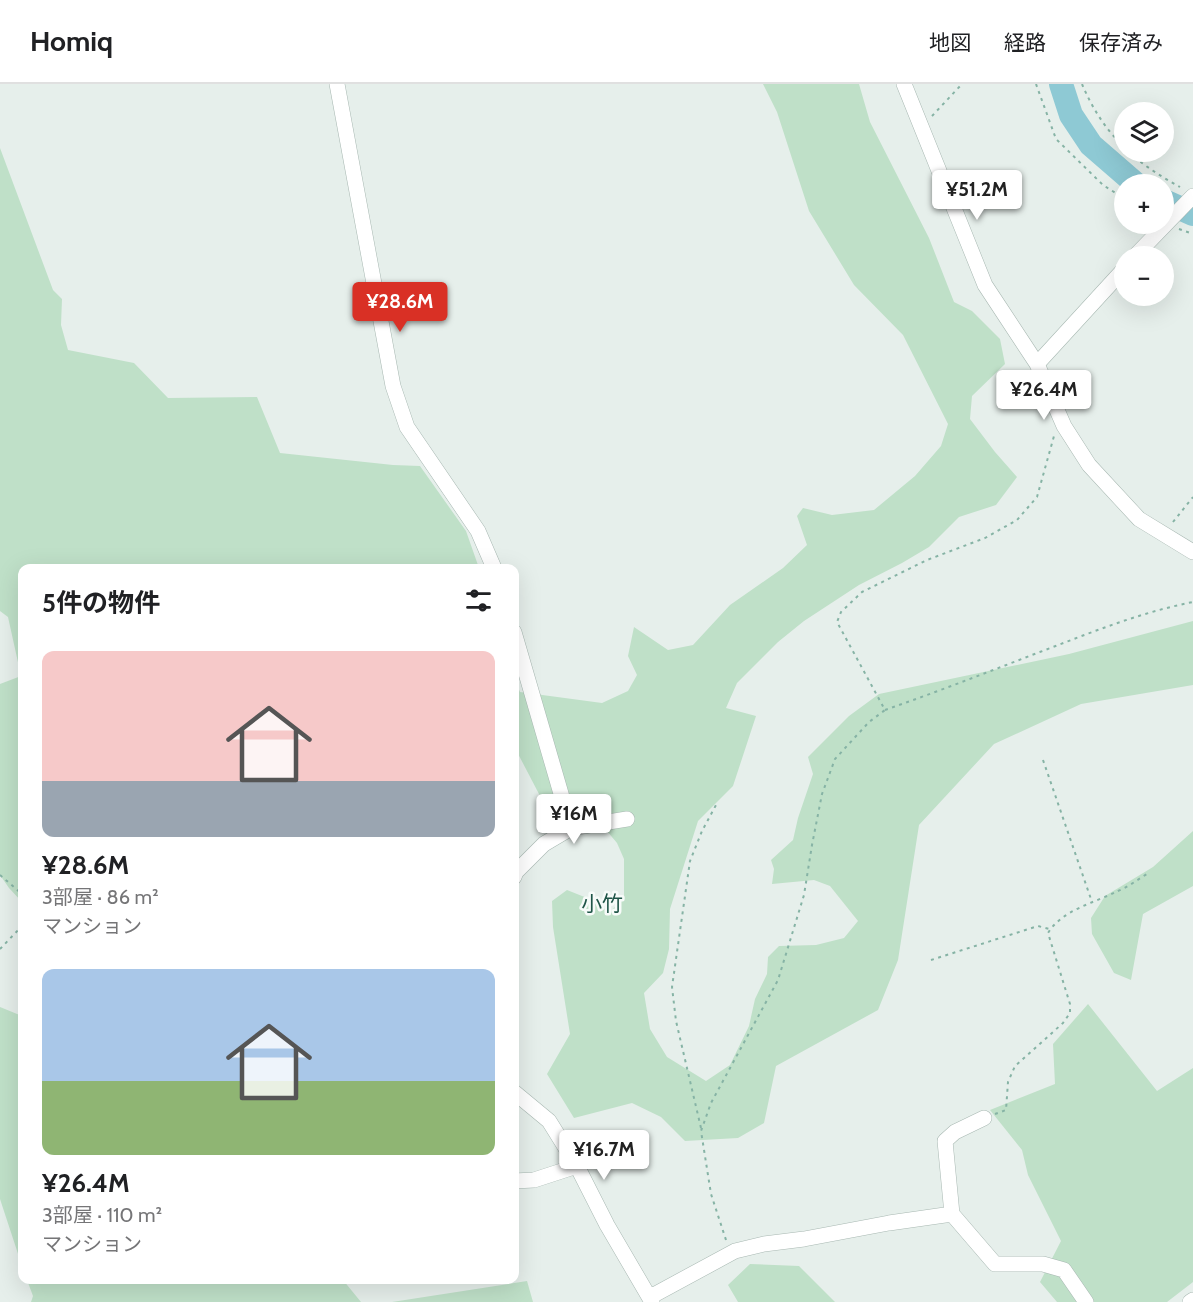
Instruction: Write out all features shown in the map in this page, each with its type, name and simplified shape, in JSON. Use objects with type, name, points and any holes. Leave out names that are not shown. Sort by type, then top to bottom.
[{"type":"street","points":[[337,84],[393,386],[407,427],[478,531],[492,564]]},
{"type":"street","points":[[904,84],[985,285],[1036,364],[1064,426],[1089,465],[1138,519],[1193,552]]},
{"type":"street","points":[[1174,211],[1188,192]]},
{"type":"street","points":[[1144,246],[1156,234]]},
{"type":"street","points":[[1036,364],[1114,280]]},
{"type":"street","points":[[519,649],[571,828]]},
{"type":"street","points":[[519,869],[544,844],[571,828],[627,819]]},
{"type":"street","points":[[519,1096],[549,1121],[577,1166],[607,1225],[651,1299],[735,1251],[764,1244],[952,1214]]},
{"type":"street","points":[[984,1118],[955,1132],[945,1141],[952,1214],[995,1264],[1043,1264],[1064,1270],[1086,1302]]},
{"type":"street","points":[[519,1181],[534,1180],[577,1166]]},
{"type":"path","points":[[921,127],[962,84]]},
{"type":"path","points":[[1036,84],[1056,139],[1103,185],[1114,192]]},
{"type":"path","points":[[1082,84],[1089,101],[1114,137]]},
{"type":"path","points":[[1139,162],[1188,192]]},
{"type":"path","points":[[885,710],[837,622],[841,612],[862,592],[888,578],[985,538],[1017,520],[1037,497],[1059,416]]},
{"type":"path","points":[[1164,534],[1193,497]]},
{"type":"path","points":[[701,1131],[711,1103],[778,980],[804,895],[822,795],[835,759],[869,722],[885,710],[1109,625],[1163,608],[1193,602]]},
{"type":"path","points":[[1042,760],[1092,902]]},
{"type":"path","points":[[716,805],[690,861],[672,987],[676,1021],[701,1131],[711,1194],[731,1253]]},
{"type":"path","points":[[984,1118],[1006,1110],[1008,1082],[1016,1066],[1063,1023],[1070,1013],[1070,1004],[1048,933],[1050,929],[1062,918],[1119,891],[1147,874]]},
{"type":"path","points":[[0,875],[18,891]]},
{"type":"path","points":[[931,960],[1038,926],[1050,929]]},
{"type":"path","points":[[0,949],[18,930]]},
{"type":"green space","points":[[763,84],[859,84],[870,122],[929,238],[954,302],[972,311],[1000,339],[1005,364],[972,396],[970,419],[1017,477],[996,505],[959,517],[929,547],[859,585],[804,621],[778,642],[737,683],[726,708],[756,716],[733,786],[698,821],[670,909],[669,949],[663,973],[644,993],[650,1029],[667,1057],[706,1081],[730,1065],[749,1026],[755,999],[767,974],[768,957],[779,946],[816,945],[844,938],[858,921],[830,886],[814,880],[772,884],[774,869],[771,860],[793,840],[813,774],[808,757],[849,716],[879,694],[1069,654],[1193,621],[1193,685],[1081,704],[994,744],[919,825],[898,960],[878,1010],[776,1066],[764,1123],[738,1138],[685,1141],[661,1117],[632,1103],[574,1118],[547,1074],[570,1034],[553,927],[552,901],[567,890],[587,898],[610,912],[624,897],[624,859],[617,843],[586,806],[551,817],[519,756],[519,690],[520,692],[602,703],[628,691],[637,675],[628,656],[634,627],[668,650],[693,645],[730,605],[783,568],[807,545],[797,516],[803,508],[832,515],[874,510],[915,476],[941,446],[948,424],[903,335],[854,285],[809,211],[777,112]]},
{"type":"green space","points":[[0,148],[53,290],[62,299],[61,325],[68,350],[134,363],[168,398],[257,397],[280,453],[420,466],[466,531],[478,564],[18,564],[18,662],[8,617],[0,611]]},
{"type":"green space","points":[[18,677],[18,898],[0,875],[0,684]]},
{"type":"green space","points":[[1193,831],[1193,886],[1143,914],[1131,980],[1114,973],[1092,934],[1091,918],[1105,896],[1153,867]]},
{"type":"green space","points":[[1088,1004],[1157,1091],[1193,1068],[1193,1282],[1167,1302],[1057,1302],[1040,1282],[1061,1241],[1028,1175],[1022,1150],[990,1110],[1055,1084],[1053,1044]]},
{"type":"green space","points":[[0,1007],[18,1014],[18,1254],[0,1199]]},
{"type":"green space","points":[[750,1264],[799,1266],[835,1302],[738,1302],[728,1285]]},
{"type":"green space","points":[[527,1281],[533,1302],[392,1302],[519,1284]]},
{"type":"green space","points":[[28,1284],[346,1284],[361,1302],[31,1302],[33,1296]]},
{"type":"waterway","points":[[1061,84],[1071,115],[1091,145],[1124,174]]},
{"type":"waterway","points":[[1174,205],[1193,214]]},
{"type":"district","name":"小竹","points":[[602,903]]}]
